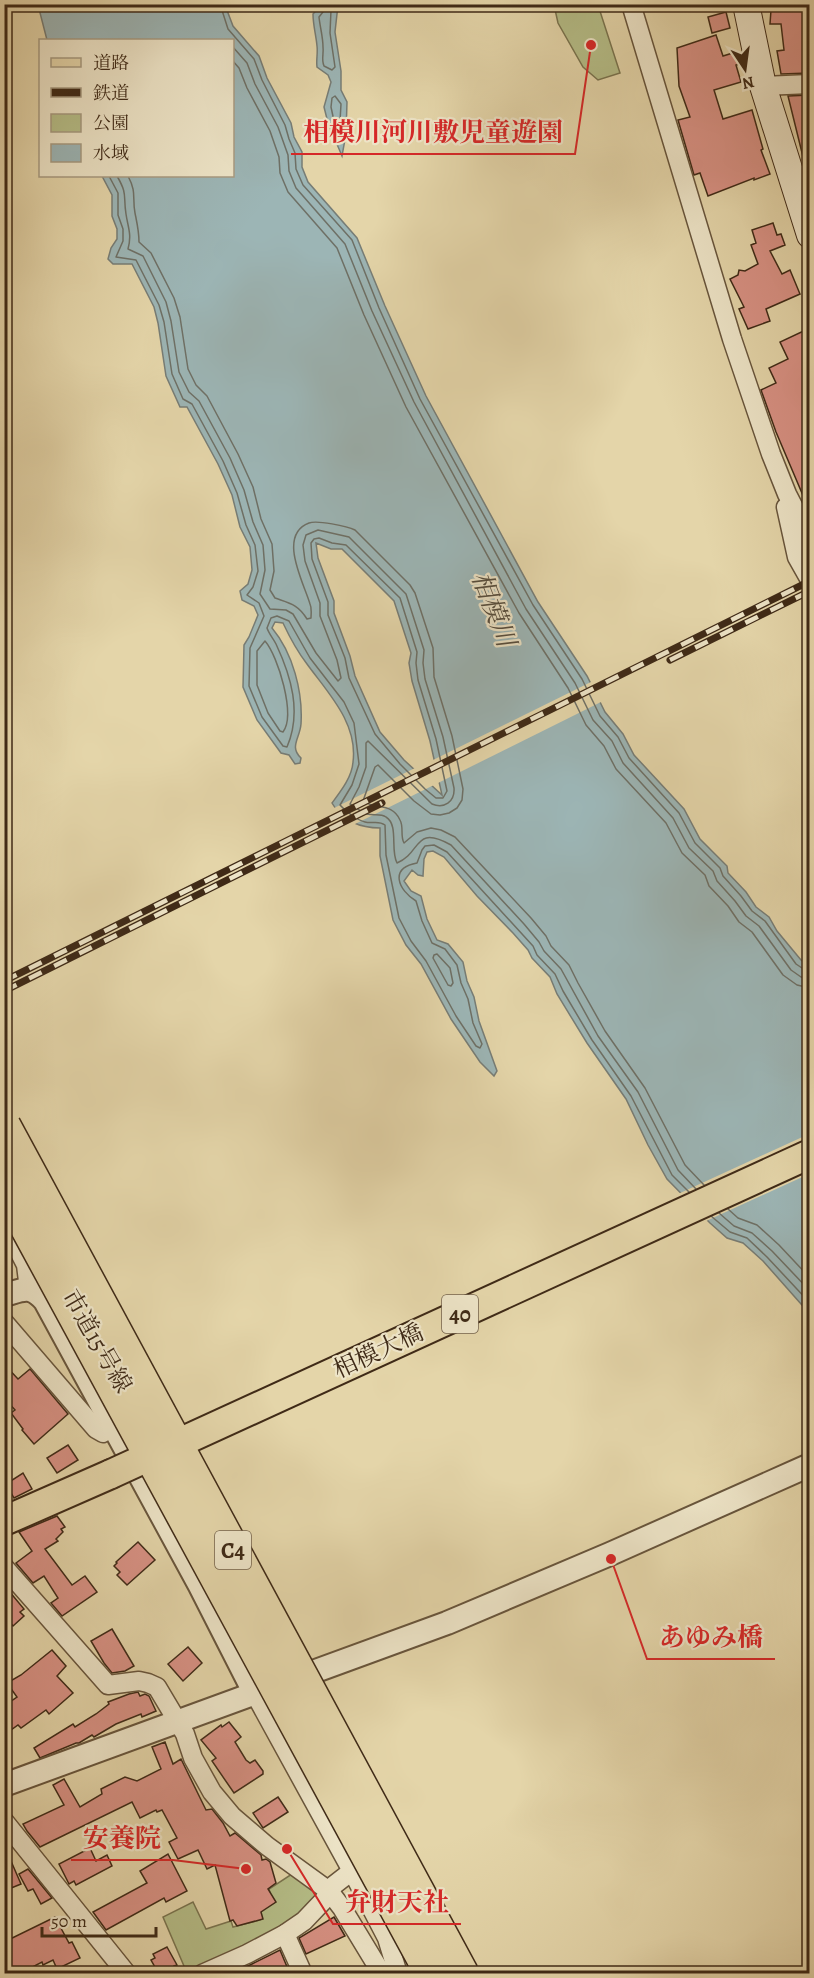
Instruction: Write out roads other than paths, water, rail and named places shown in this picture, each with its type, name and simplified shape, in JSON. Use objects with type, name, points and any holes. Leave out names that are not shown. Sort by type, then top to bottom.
[{"type":"highway","name":"C4","points":[[4,1126],[462,1974]]},
{"type":"highway","name":"C4","points":[[4,1185],[432,1974]]},
{"type":"main road","points":[[746,4],[763,86],[810,235]]},
{"type":"main road","name":"相模大橋","points":[[4,1521],[810,1154]]},
{"type":"street","points":[[631,4],[732,339],[771,454],[787,494],[810,538]]},
{"type":"street","points":[[763,86],[810,84]]},
{"type":"street","points":[[787,494],[785,502],[794,546],[800,564],[810,580]]},
{"type":"street","points":[[4,1222],[26,1265],[29,1289]]},
{"type":"street","name":"市道15号線","points":[[4,1295],[29,1289],[39,1294],[45,1301],[200,1586],[255,1694]]},
{"type":"street","points":[[4,1322],[96,1429],[103,1433]]},
{"type":"street","points":[[4,1785],[179,1723],[447,1623],[810,1465]]},
{"type":"street","points":[[4,1567],[108,1685],[139,1681],[157,1687],[185,1734],[193,1758],[212,1791],[232,1816],[267,1846],[329,1891],[342,1908],[382,1974]]},
{"type":"street","points":[[255,1694],[387,1938],[398,1974]]},
{"type":"street","points":[[4,1821],[127,1974]]},
{"type":"street","points":[[202,1974],[247,1954],[304,1921],[324,1900],[329,1891],[352,1871]]},
{"type":"street","points":[[285,1934],[303,1974]]},
{"type":"water","name":"相模川","points":[[38,5],[225,5],[233,26],[259,56],[267,78],[291,123],[294,137],[302,152],[302,167],[308,182],[357,238],[426,396],[538,602],[587,676],[605,712],[623,734],[634,755],[684,809],[700,839],[727,866],[728,873],[746,892],[756,907],[769,917],[777,931],[809,967],[809,1313],[763,1261],[743,1243],[727,1238],[667,1179],[626,1099],[587,1043],[557,994],[550,977],[444,857],[433,851],[427,852],[424,859],[423,876],[412,870],[404,881],[411,891],[421,896],[427,919],[437,940],[448,944],[463,962],[479,1021],[497,1071],[494,1076],[480,1062],[451,1019],[421,964],[406,945],[393,920],[380,856],[380,828],[366,827],[347,819],[332,803],[351,773],[353,748],[351,734],[340,709],[300,654],[283,623],[275,622],[272,628],[286,649],[298,686],[301,724],[295,746],[301,758],[300,763],[295,764],[289,755],[281,753],[257,720],[243,687],[244,645],[258,615],[254,606],[242,600],[240,591],[248,584],[252,570],[250,547],[240,527],[232,495],[218,464],[187,407],[180,407],[166,376],[154,307],[132,264],[113,264],[108,259],[117,239],[117,229],[112,216],[112,195],[103,177],[234,177],[234,39],[47,39]],"holes":[[[316,543],[331,549],[342,549],[394,601],[411,653],[409,663],[412,681],[430,741],[442,795],[404,760],[380,732],[355,676],[334,613],[334,601],[318,558]]]},
{"type":"water","points":[[321,5],[338,5],[335,32],[341,71],[341,90],[347,102],[346,134],[342,156],[324,107],[331,82],[328,75],[317,67],[313,14]]},
{"type":"railway","points":[[4,981],[810,581]]},
{"type":"railway","points":[[670,660],[810,591]]},
{"type":"railway","points":[[4,991],[382,803]]},
{"type":"place","name":"相模川河川敷児童遊園","points":[[591,45]]},
{"type":"place","name":"あゆみ橋","points":[[611,1559]]},
{"type":"place","name":"弁財天社","points":[[287,1849]]},
{"type":"place","name":"安養院","points":[[246,1869]]}]
